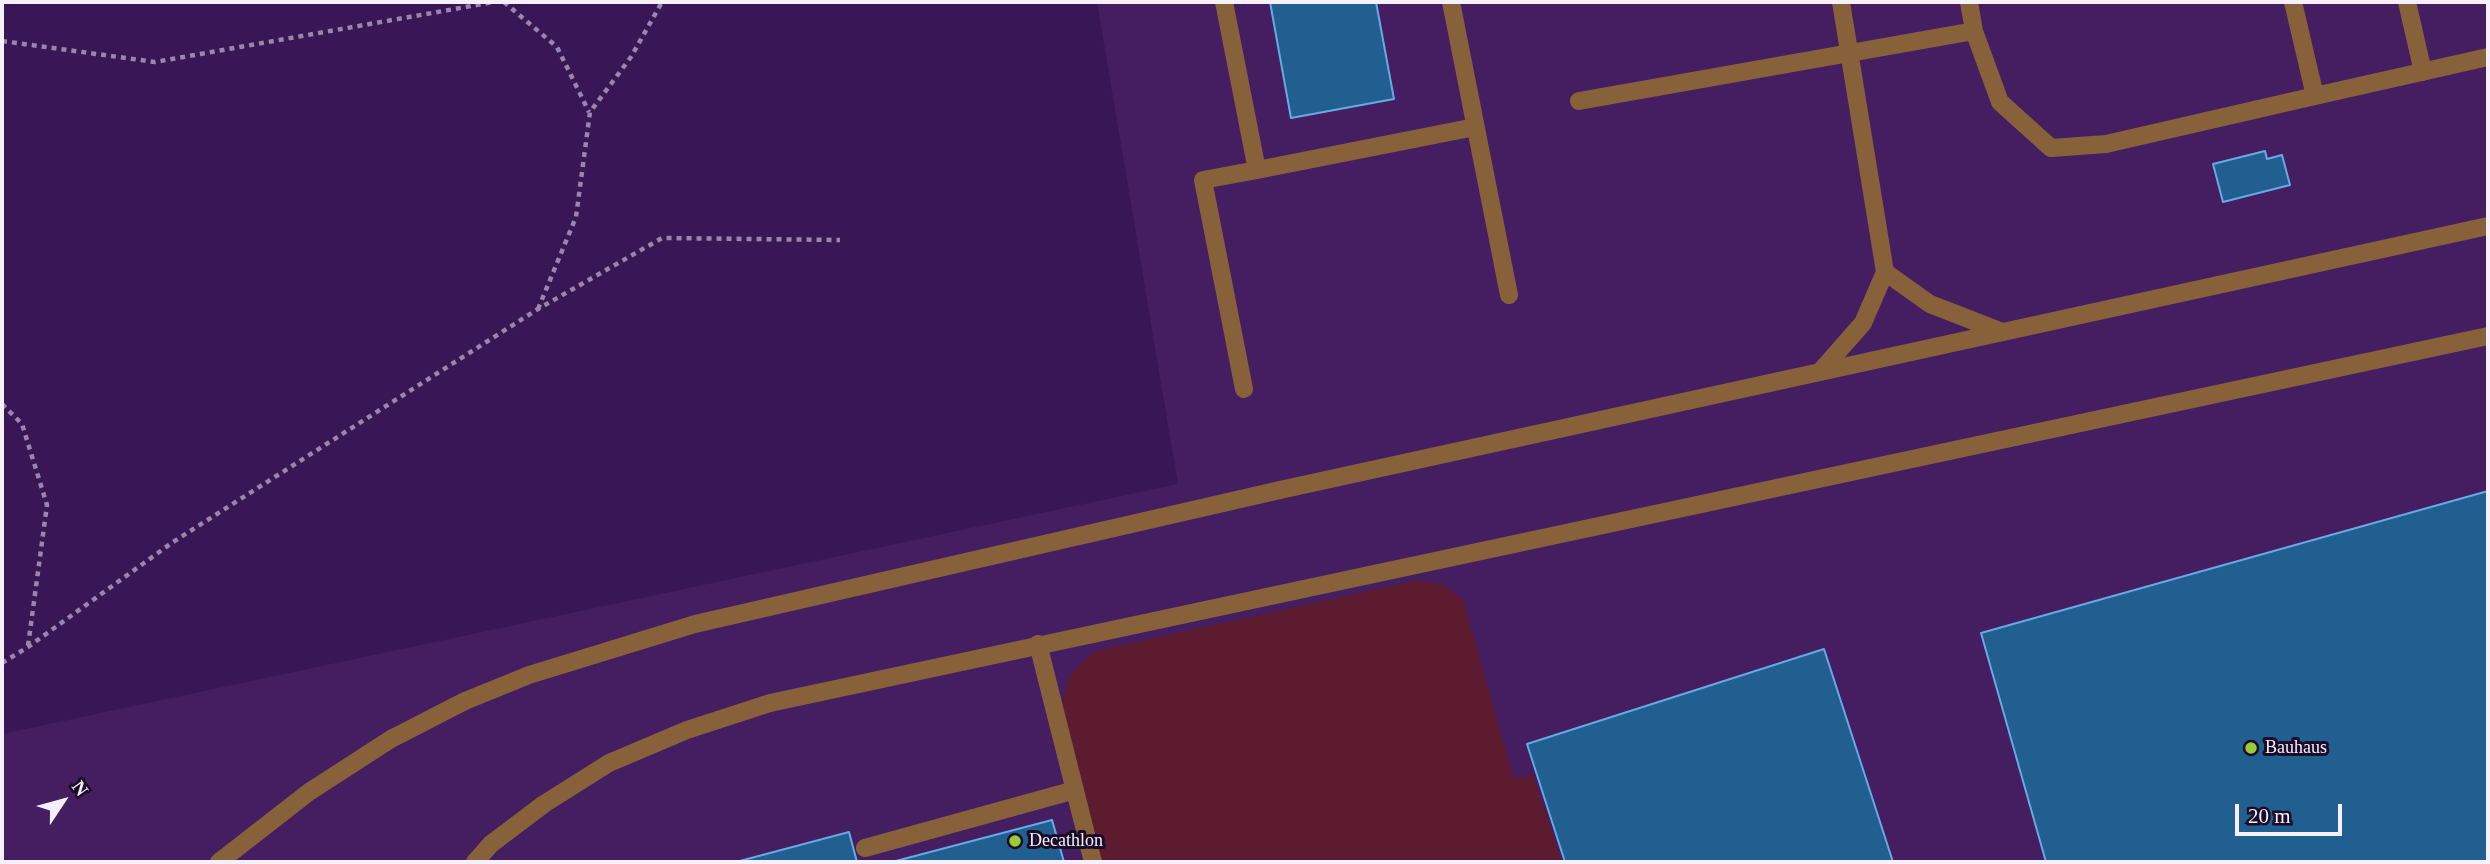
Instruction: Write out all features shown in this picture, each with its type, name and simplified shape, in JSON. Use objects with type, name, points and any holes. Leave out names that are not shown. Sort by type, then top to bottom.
[{"type":"street","points":[[1224,2],[1257,170]]},
{"type":"street","points":[[1451,2],[1509,295]]},
{"type":"street","points":[[1820,372],[1863,323],[1885,272],[1841,2]]},
{"type":"street","points":[[1969,2],[1974,31],[2000,102],[2051,148],[2106,144],[2488,58]]},
{"type":"street","points":[[2293,2],[2315,96]]},
{"type":"street","points":[[2407,2],[2423,72]]},
{"type":"street","points":[[1579,101],[1974,31]]},
{"type":"street","points":[[1244,389],[1203,180],[1475,127]]},
{"type":"street","points":[[219,862],[309,792],[391,739],[465,701],[503,685],[695,624],[1266,493],[2488,226]]},
{"type":"street","points":[[1885,272],[1930,304],[2002,332]]},
{"type":"street","points":[[475,862],[491,844],[544,804],[609,763],[687,730],[770,702],[2488,336]]},
{"type":"street","points":[[1038,644],[1093,862]]},
{"type":"street","points":[[865,849],[1075,790]]},
{"type":"path","points":[[2,41],[155,62],[494,2]]},
{"type":"path","points":[[504,2],[557,47],[590,112]]},
{"type":"path","points":[[538,309],[576,217],[590,112],[631,57],[662,2]]},
{"type":"path","points":[[2,663],[173,542],[538,309],[662,238],[840,240]]},
{"type":"path","points":[[2,404],[22,424],[47,505],[28,647]]},
{"type":"shaded area","points":[[1097,2],[2488,2],[2488,862],[2,862],[2,734],[1178,484]]},
{"type":"shaded area","points":[[1419,580],[1444,585],[1463,599],[1514,779],[1533,774],[1562,862],[1102,862],[1061,705],[1070,674],[1095,651]]},
{"type":"building","points":[[1270,2],[1376,2],[1394,99],[1291,118]]},
{"type":"building","points":[[2265,151],[2267,159],[2282,155],[2290,185],[2223,202],[2213,164]]},
{"type":"building","name":"Bauhaus","points":[[2488,491],[2488,862],[2046,862],[1981,633]]},
{"type":"building","points":[[1824,649],[1893,862],[1565,862],[1527,744]]},
{"type":"building","name":"Decathlon","points":[[1052,820],[1064,862],[892,862]]},
{"type":"building","points":[[849,832],[857,862],[736,862]]},
{"type":"place","name":"Bauhaus","points":[[2251,748]]},
{"type":"place","name":"Decathlon","points":[[1015,841]]}]
